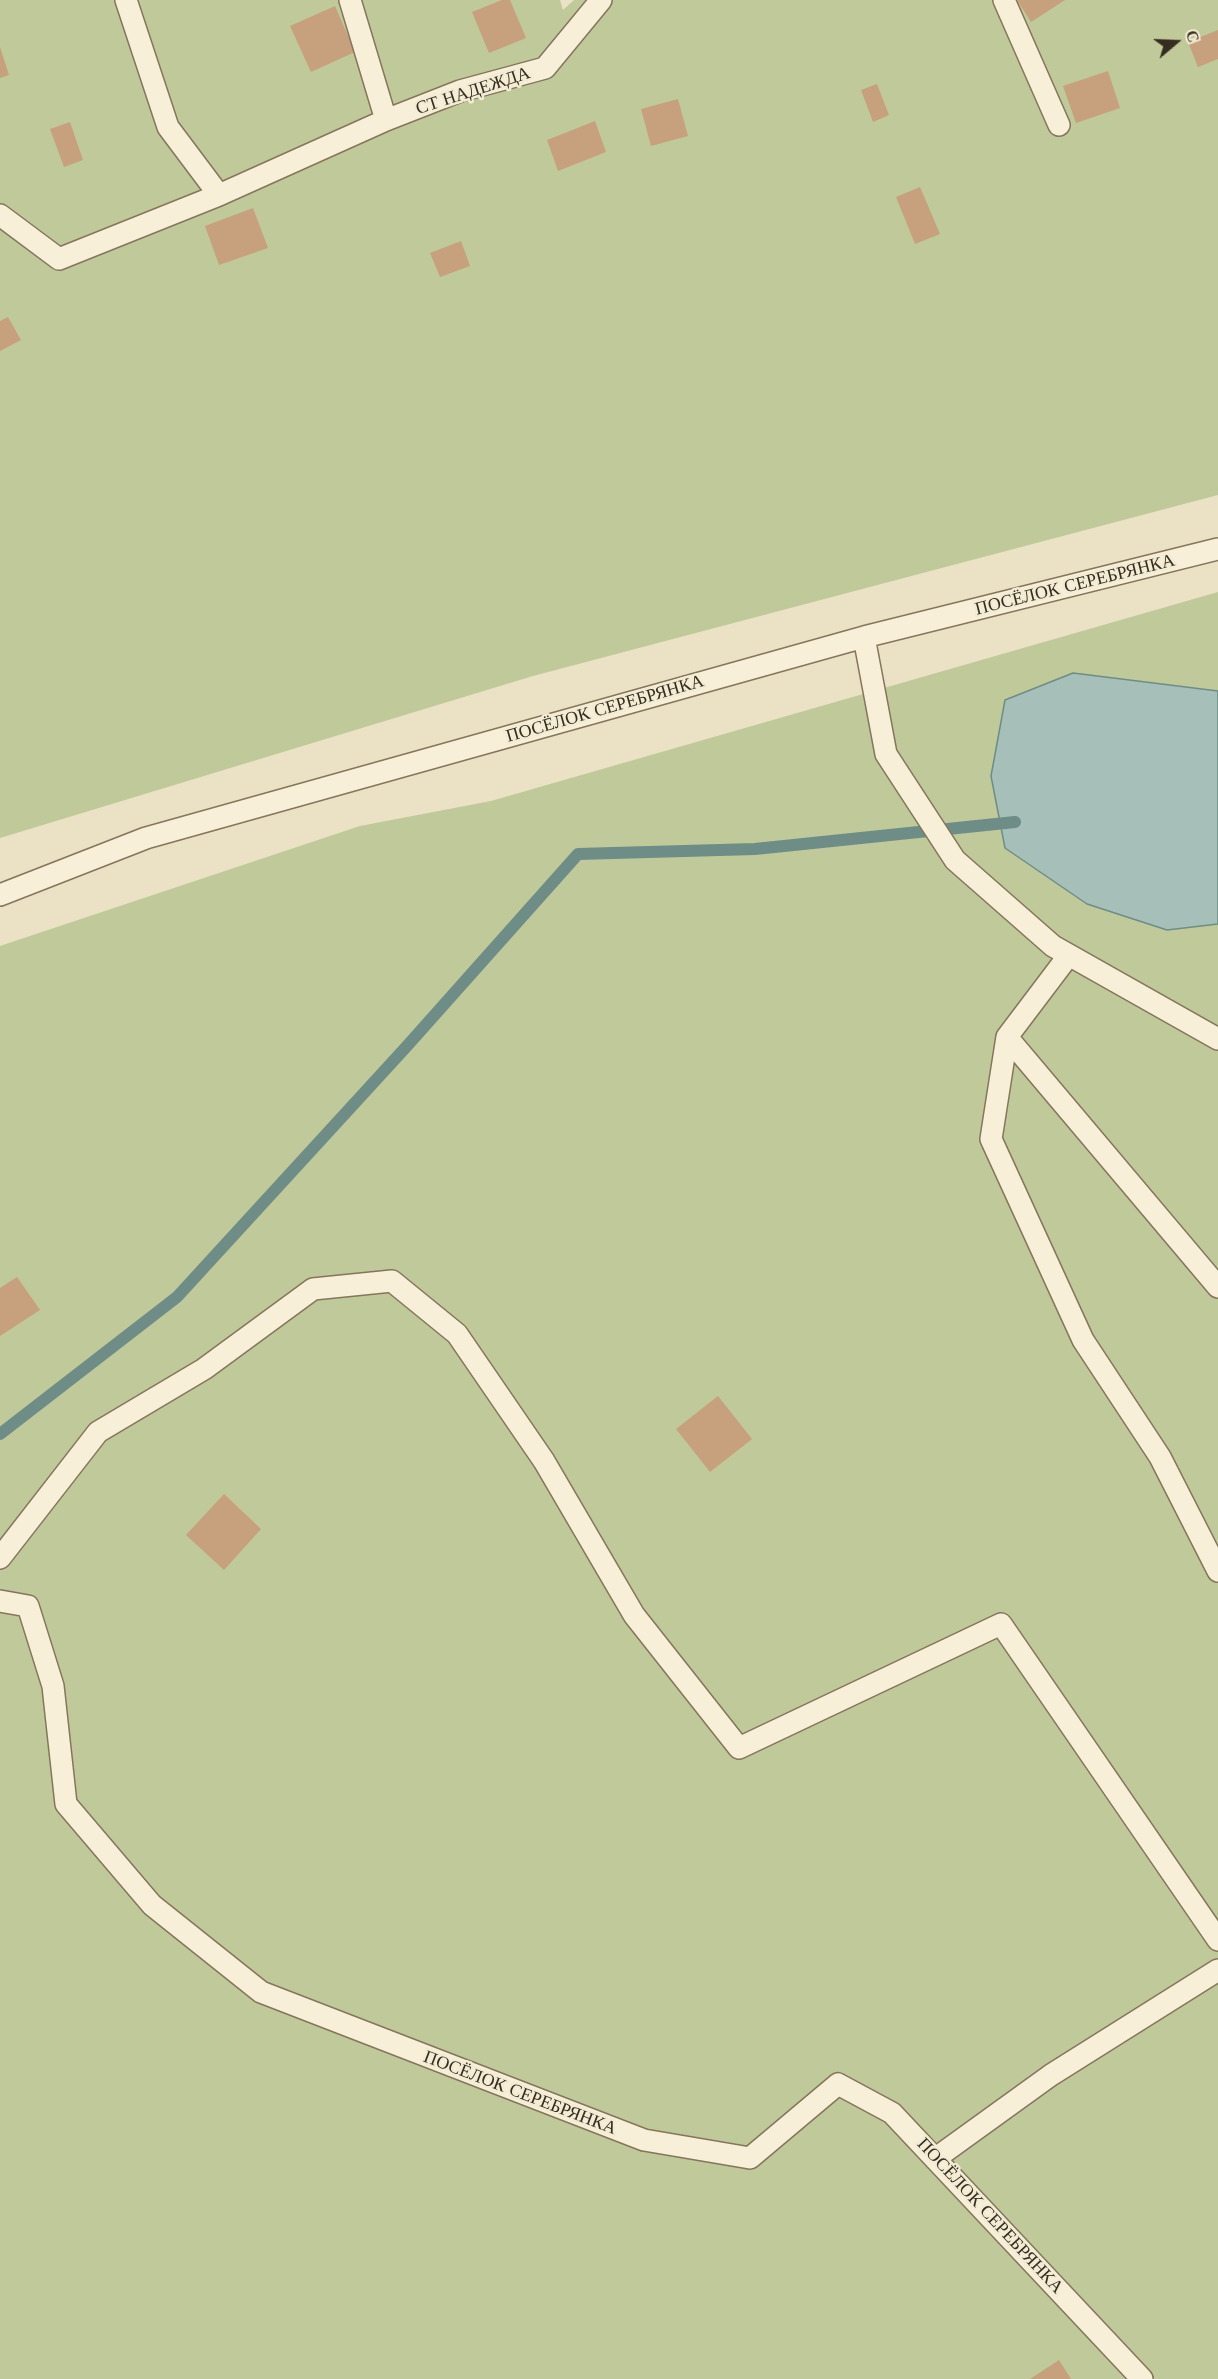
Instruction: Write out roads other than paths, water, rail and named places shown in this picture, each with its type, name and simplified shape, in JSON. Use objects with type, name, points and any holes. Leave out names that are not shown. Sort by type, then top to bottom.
[{"type":"lane","points":[[126,0],[168,127],[219,195]]},
{"type":"lane","points":[[350,0],[387,120]]},
{"type":"lane","name":"СТ НАДЕЖДА","points":[[0,215],[59,259],[219,195],[387,120],[460,91],[545,68],[601,0]]},
{"type":"lane","points":[[1004,0],[1059,125]]},
{"type":"lane","name":"ПОСЁЛОК СЕРЕБРЯНКА","points":[[0,895],[146,838],[864,637],[1218,549]]},
{"type":"lane","points":[[864,637],[886,754],[955,860],[1053,946],[1218,1039]]},
{"type":"lane","points":[[1069,955],[1007,1037],[991,1139],[1083,1340],[1160,1457],[1218,1571]]},
{"type":"lane","points":[[1007,1037],[1218,1287]]},
{"type":"lane","points":[[0,1558],[98,1432],[204,1370],[313,1289],[392,1281],[457,1334],[544,1461],[634,1615],[739,1748],[1001,1624],[1218,1940]]},
{"type":"lane","name":"ПОСЁЛОК СЕРЕБРЯНКА","points":[[0,1601],[28,1606],[53,1686],[66,1804],[152,1905],[261,1992],[644,2140],[750,2158],[838,2084],[892,2113],[1142,2379]]},
{"type":"lane","points":[[936,2158],[1052,2075],[1218,1970]]},
{"type":"water","points":[[1073,673],[1218,691],[1218,924],[1167,930],[1087,904],[1005,848],[991,776],[1005,700]]},
{"type":"waterway","points":[[0,1434],[177,1297],[407,1046],[578,854],[755,849],[1015,822]]}]
